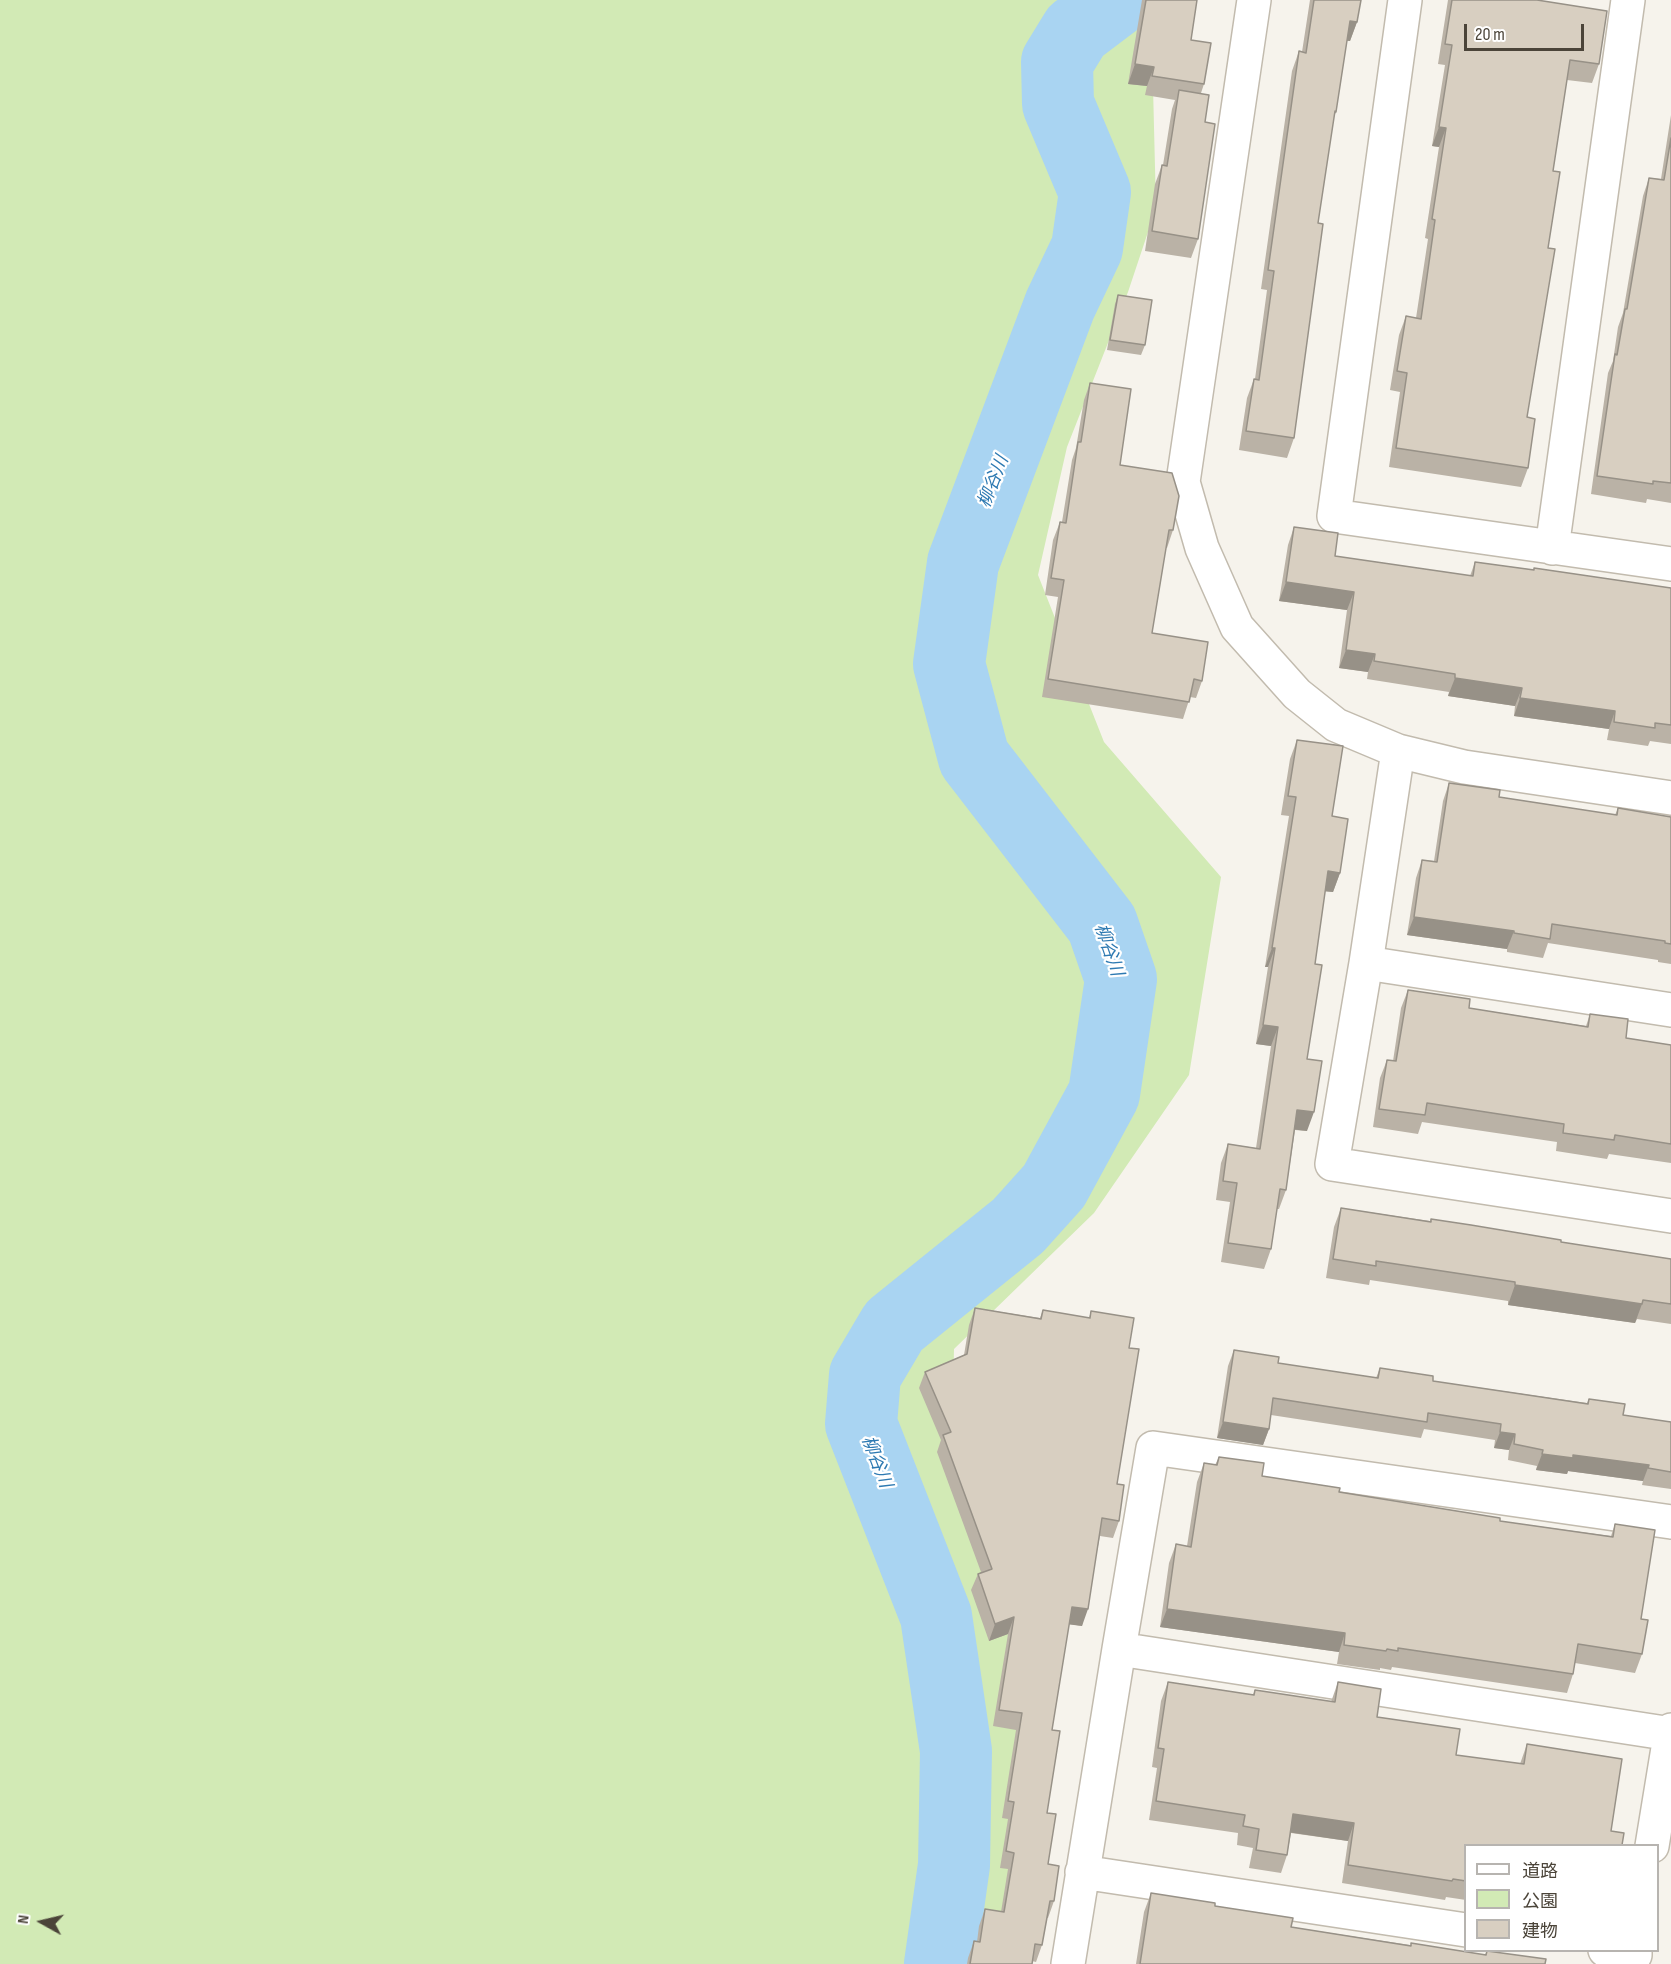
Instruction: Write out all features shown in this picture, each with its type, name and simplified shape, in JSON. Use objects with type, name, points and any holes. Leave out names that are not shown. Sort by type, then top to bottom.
[{"type":"street","points":[[1254,0],[1183,482],[1202,548],[1237,627],[1297,694],[1336,725],[1398,751],[1464,767],[1671,798]]},
{"type":"street","points":[[1405,0],[1334,516],[1671,564]]},
{"type":"street","points":[[1552,548],[1628,0]]},
{"type":"street","points":[[1398,751],[1366,963],[1332,1164],[1671,1216]]},
{"type":"street","points":[[1366,963],[1671,1010]]},
{"type":"street","points":[[1068,1964],[1154,1448],[1671,1522]]},
{"type":"street","points":[[1119,1649],[1671,1732],[1652,1844]]},
{"type":"street","points":[[1082,1872],[1464,1930]]},
{"type":"street","points":[[1617,1952],[1635,1955],[1635,1952]]},
{"type":"green space","points":[[0,0],[1182,0],[1152,46],[1156,208],[1128,292],[1067,447],[1038,575],[1104,742],[1221,877],[1189,1075],[1094,1213],[954,1349],[952,1444],[1031,1685],[1018,1964],[0,1964]]},
{"type":"building","points":[[1146,0],[1197,0],[1191,40],[1211,43],[1204,84],[1152,76],[1154,67],[1135,64]]},
{"type":"building","points":[[1314,0],[1361,0],[1357,22],[1350,21],[1335,111],[1318,223],[1323,224],[1294,438],[1246,431],[1254,379],[1259,380],[1274,271],[1268,270],[1299,51],[1306,53]]},
{"type":"building","points":[[1452,0],[1537,0],[1607,11],[1599,64],[1570,60],[1553,171],[1560,172],[1548,248],[1555,249],[1527,417],[1535,419],[1528,468],[1396,448],[1407,373],[1397,371],[1406,316],[1421,319],[1435,220],[1432,219],[1446,128],[1439,127],[1452,45],[1445,44]]},
{"type":"building","points":[[1179,90],[1209,95],[1205,122],[1215,124],[1198,239],[1152,231],[1162,165],[1167,166]]},
{"type":"building","points":[[1671,138],[1671,483],[1653,481],[1653,484],[1597,476],[1615,354],[1617,355],[1625,309],[1627,309],[1649,178],[1664,180]]},
{"type":"building","points":[[1118,295],[1152,300],[1145,345],[1110,340]]},
{"type":"building","points":[[1090,383],[1131,389],[1120,465],[1172,473],[1179,496],[1173,530],[1169,530],[1152,633],[1208,642],[1202,681],[1194,679],[1189,702],[1048,679],[1064,580],[1051,578],[1060,522],[1066,523],[1078,442],[1081,442]]},
{"type":"building","points":[[1294,527],[1338,533],[1335,556],[1473,576],[1475,562],[1534,570],[1534,568],[1671,588],[1671,725],[1655,723],[1655,728],[1614,722],[1615,711],[1520,698],[1522,688],[1455,678],[1455,674],[1374,661],[1375,654],[1346,650],[1354,592],[1286,582]]},
{"type":"building","points":[[1297,740],[1343,746],[1332,816],[1348,819],[1340,873],[1328,871],[1315,964],[1322,965],[1307,1059],[1322,1061],[1314,1112],[1297,1110],[1286,1190],[1280,1189],[1271,1249],[1228,1243],[1237,1183],[1223,1181],[1228,1144],[1260,1149],[1278,1027],[1263,1025],[1275,948],[1272,948],[1296,797],[1288,796]]},
{"type":"building","points":[[1449,783],[1500,790],[1499,797],[1617,815],[1618,808],[1671,817],[1671,944],[1665,941],[1552,924],[1550,939],[1514,933],[1514,931],[1414,917],[1422,860],[1437,862]]},
{"type":"building","points":[[1408,990],[1470,999],[1469,1008],[1588,1027],[1590,1014],[1628,1019],[1626,1038],[1671,1045],[1671,1144],[1615,1135],[1614,1140],[1563,1133],[1564,1124],[1427,1103],[1425,1115],[1379,1109],[1387,1060],[1396,1061]]},
{"type":"building","points":[[1341,1208],[1431,1222],[1431,1219],[1471,1225],[1671,1259],[1671,1304],[1643,1300],[1642,1304],[1376,1261],[1376,1266],[1333,1259]]},
{"type":"building","points":[[975,1308],[1041,1319],[1043,1310],[1090,1318],[1091,1311],[1134,1318],[1129,1348],[1139,1349],[1117,1484],[1124,1485],[1119,1521],[1102,1518],[1088,1609],[1072,1607],[1052,1730],[1060,1731],[1047,1813],[1056,1814],[1048,1864],[1059,1866],[1054,1901],[1050,1901],[1042,1945],[1035,1944],[1032,1964],[970,1964],[974,1941],[980,1942],[985,1909],[1004,1912],[1014,1853],[1006,1851],[1014,1802],[1008,1801],[1022,1713],[999,1710],[1014,1617],[995,1624],[978,1574],[992,1569],[943,1435],[951,1432],[925,1372],[967,1354]]},
{"type":"building","points":[[1234,1350],[1279,1357],[1278,1363],[1378,1378],[1380,1368],[1433,1376],[1433,1381],[1588,1404],[1589,1399],[1625,1404],[1623,1415],[1671,1422],[1671,1472],[1648,1468],[1649,1465],[1573,1455],[1573,1458],[1542,1454],[1543,1450],[1514,1444],[1515,1434],[1500,1432],[1501,1424],[1428,1413],[1427,1422],[1273,1398],[1269,1429],[1223,1422]]},
{"type":"building","points":[[1219,1457],[1264,1463],[1262,1476],[1340,1488],[1339,1492],[1500,1518],[1500,1521],[1613,1537],[1615,1524],[1655,1530],[1641,1619],[1648,1620],[1642,1654],[1578,1644],[1573,1674],[1398,1648],[1398,1651],[1387,1649],[1386,1651],[1344,1645],[1345,1633],[1167,1609],[1176,1544],[1191,1547],[1204,1463],[1217,1465]]},
{"type":"building","points":[[1168,1682],[1254,1695],[1255,1690],[1335,1702],[1338,1682],[1381,1689],[1377,1717],[1460,1729],[1456,1755],[1524,1764],[1527,1744],[1622,1759],[1611,1831],[1624,1833],[1622,1844],[1464,1844],[1464,1881],[1453,1879],[1452,1881],[1348,1865],[1354,1823],[1293,1814],[1287,1855],[1256,1850],[1259,1829],[1243,1826],[1245,1815],[1156,1801],[1164,1749],[1158,1748]]},
{"type":"building","points":[[1151,1893],[1293,1918],[1291,1927],[1411,1946],[1411,1943],[1486,1955],[1487,1952],[1494,1952],[1546,1959],[1545,1964],[1140,1964]]},
{"type":"waterway","name":"柳谷川","points":[[940,1964],[954,1865],[956,1751],[936,1616],[861,1424],[865,1375],[894,1326],[1018,1226],[1054,1186],[1104,1094],[1121,979],[1102,924],[974,758],[949,664],[963,563],[1060,305],[1087,248],[1095,192],[1058,104],[1057,62],[1076,31],[1117,0]]}]
